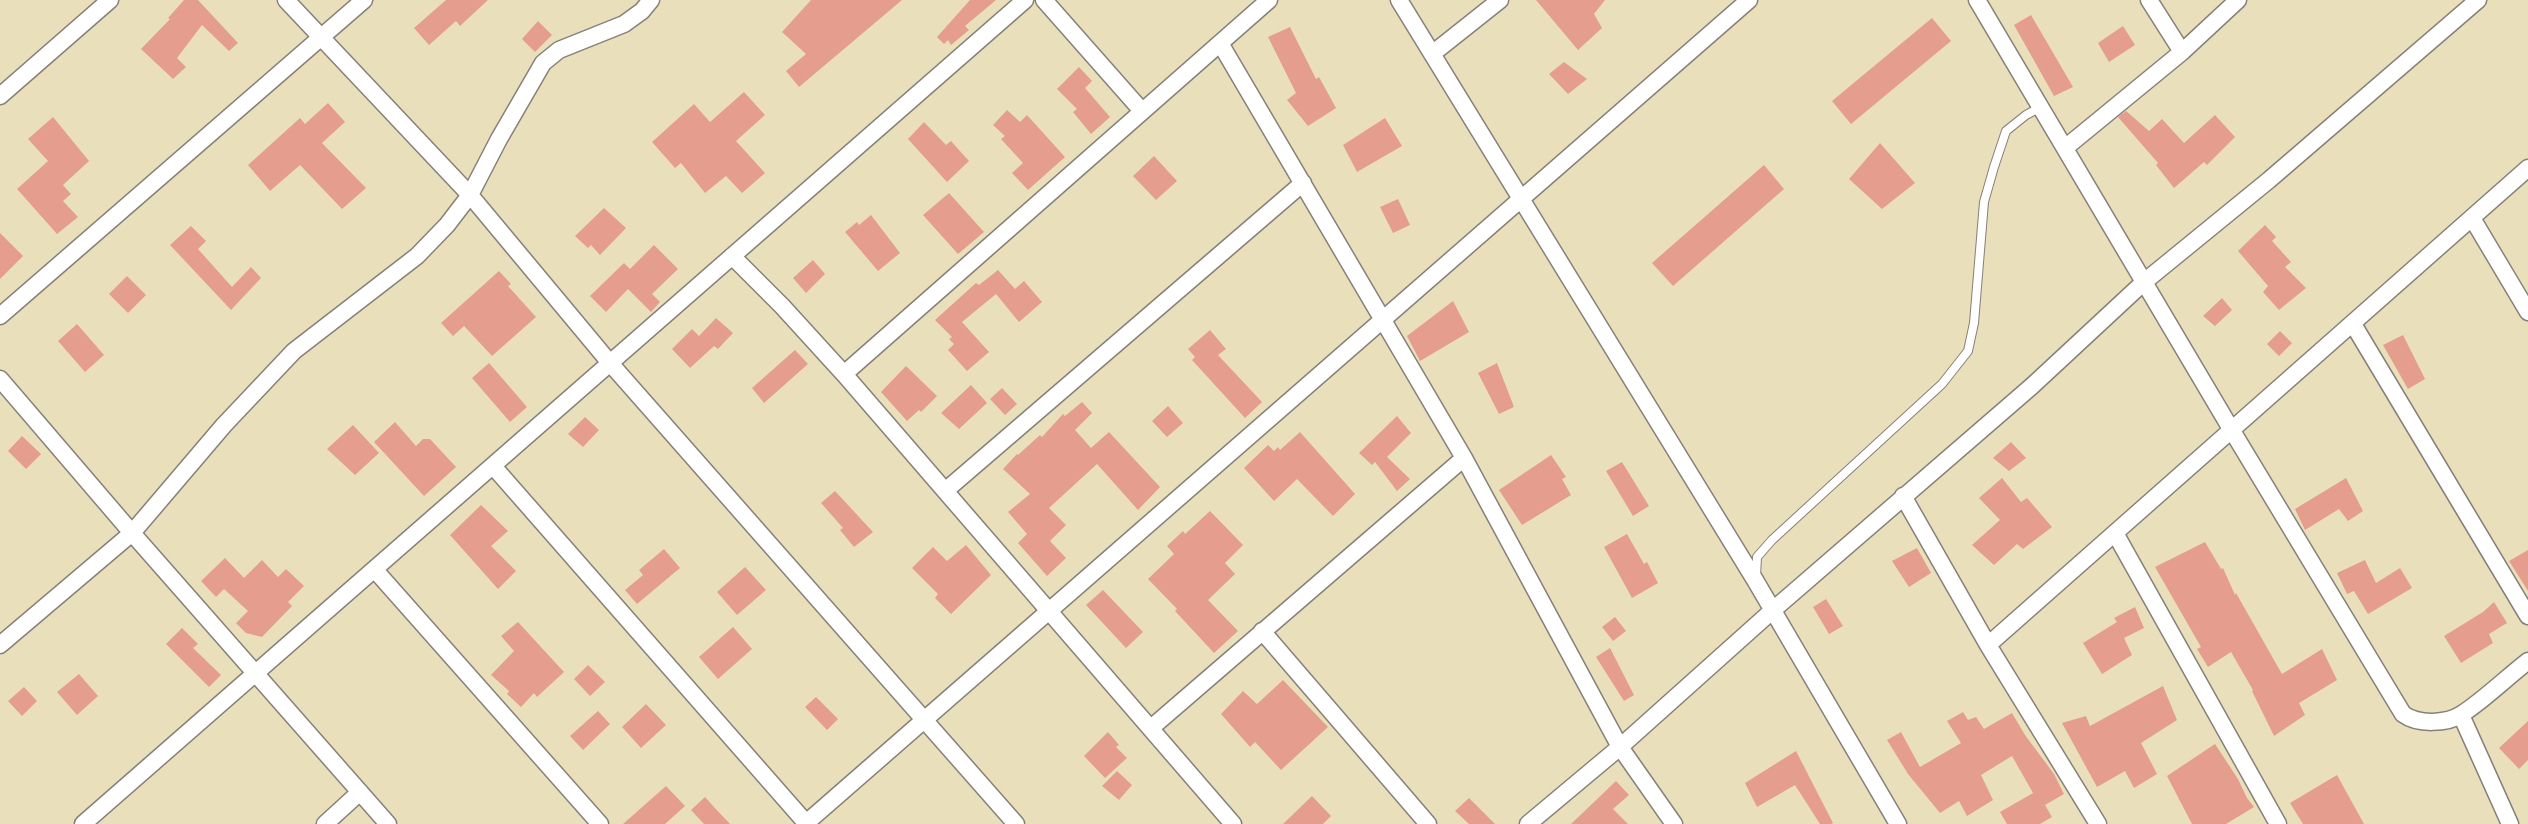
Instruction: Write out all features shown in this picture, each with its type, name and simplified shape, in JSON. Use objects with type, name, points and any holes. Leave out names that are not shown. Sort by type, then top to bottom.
[{"type":"street","points":[[286,0],[470,195],[610,363],[1016,824]]},
{"type":"street","points":[[0,316],[364,0]]},
{"type":"street","points":[[0,645],[132,533],[224,424],[294,351],[417,256],[447,225],[470,195],[499,139],[543,63],[559,50],[624,24],[642,11],[651,0]]},
{"type":"street","points":[[83,824],[1025,0]]},
{"type":"street","points":[[1044,0],[1142,111]]},
{"type":"street","points":[[844,374],[1268,0]]},
{"type":"street","points":[[1399,0],[1755,580],[1898,824]]},
{"type":"street","points":[[1432,54],[1500,0]]},
{"type":"street","points":[[494,466],[806,824],[1749,0]]},
{"type":"street","points":[[1977,0],[2231,430],[2403,714],[2410,718],[2433,722],[2460,715],[2528,661]]},
{"type":"street","points":[[2149,0],[2182,52]]},
{"type":"street","points":[[2065,148],[2182,52],[2238,0]]},
{"type":"street","points":[[1528,824],[1620,747],[1903,496],[2032,386],[2144,282],[2269,180],[2478,0]]},
{"type":"street","points":[[0,96],[100,3]]},
{"type":"street","points":[[1220,43],[1464,458],[1620,747],[1674,824]]},
{"type":"street","points":[[1988,645],[2528,168]]},
{"type":"street","points":[[945,491],[1303,183]]},
{"type":"street","points":[[2472,218],[2528,312]]},
{"type":"street","points":[[732,256],[782,306],[844,374],[1233,824]]},
{"type":"street","points":[[2353,324],[2528,616]]},
{"type":"street","points":[[0,378],[132,533],[388,824]]},
{"type":"street","points":[[1151,728],[1464,458]]},
{"type":"street","points":[[1903,496],[1988,645],[2098,824]]},
{"type":"street","points":[[2115,533],[2278,824]]},
{"type":"street","points":[[375,570],[600,824]]},
{"type":"street","points":[[1262,632],[1428,824]]},
{"type":"street","points":[[2460,715],[2510,824]]},
{"type":"street","points":[[325,824],[360,792]]},
{"type":"lane","points":[[1755,580],[1757,558],[1772,540],[1942,384],[1968,351],[1974,324],[1984,202],[1994,167],[2006,131],[2026,115],[2041,107]]},
{"type":"building","points":[[184,0],[198,0],[238,43],[229,51],[202,25],[177,58],[186,67],[173,79],[141,49],[170,19],[168,18]]},
{"type":"building","points":[[446,0],[488,0],[460,26],[456,21],[429,45],[414,28]]},
{"type":"building","points":[[811,0],[902,0],[799,87],[786,71],[806,54],[782,32]]},
{"type":"building","points":[[970,0],[996,0],[965,26],[969,30],[951,45],[948,40],[944,44],[937,37]]},
{"type":"building","points":[[1536,0],[1605,0],[1594,14],[1602,28],[1578,50]]},
{"type":"building","points":[[2031,15],[2073,87],[2054,96],[2014,25]]},
{"type":"building","points":[[1932,18],[1951,41],[1851,124],[1832,101]]},
{"type":"building","points":[[538,21],[552,35],[535,52],[522,39]]},
{"type":"building","points":[[2123,26],[2135,45],[2109,62],[2098,43]]},
{"type":"building","points":[[1290,27],[1316,79],[1319,77],[1336,108],[1308,126],[1287,100],[1296,93],[1268,37]]},
{"type":"building","points":[[1564,62],[1587,79],[1568,94],[1549,74]]},
{"type":"building","points":[[1079,67],[1092,81],[1085,88],[1110,117],[1091,134],[1073,112],[1077,109],[1057,89]]},
{"type":"building","points":[[744,92],[765,115],[736,141],[765,173],[742,193],[726,176],[705,193],[681,163],[675,168],[652,142],[694,104],[710,122]]},
{"type":"building","points":[[328,103],[345,122],[322,143],[366,188],[342,209],[300,165],[270,191],[248,165],[300,118],[305,124]]},
{"type":"building","points":[[1007,110],[1020,122],[1027,115],[1065,157],[1028,190],[1012,173],[1023,163],[1001,139],[1005,136],[993,125]]},
{"type":"building","points":[[2126,111],[2149,131],[2162,119],[2184,143],[2215,115],[2235,137],[2207,165],[2204,162],[2174,188],[2156,165],[2158,163],[2118,117]]},
{"type":"building","points":[[53,117],[89,161],[63,185],[71,194],[63,201],[78,217],[57,234],[17,189],[48,161],[28,139]]},
{"type":"building","points":[[1385,118],[1402,146],[1357,172],[1343,145]]},
{"type":"building","points":[[924,122],[946,145],[951,141],[969,161],[947,182],[908,139]]},
{"type":"building","points":[[1880,143],[1915,183],[1882,209],[1849,179]]},
{"type":"building","points":[[1154,156],[1177,181],[1156,200],[1133,176]]},
{"type":"building","points":[[1764,165],[1784,189],[1673,286],[1652,263]]},
{"type":"building","points":[[949,193],[984,232],[958,254],[923,215]]},
{"type":"building","points":[[1398,199],[1410,225],[1393,233],[1380,207]]},
{"type":"building","points":[[604,208],[626,228],[600,255],[591,245],[588,248],[575,236]]},
{"type":"building","points":[[871,215],[900,253],[878,271],[845,232],[857,222],[859,225]]},
{"type":"building","points":[[2265,225],[2276,237],[2272,241],[2291,262],[2285,267],[2306,288],[2279,310],[2263,292],[2268,286],[2238,251]]},
{"type":"building","points":[[191,226],[206,241],[198,249],[232,287],[251,267],[261,278],[231,310],[170,245]]},
{"type":"building","points":[[0,233],[23,256],[0,279]]},
{"type":"building","points":[[654,245],[678,269],[652,294],[660,302],[651,312],[628,289],[606,312],[590,296],[624,263],[630,269]]},
{"type":"building","points":[[813,260],[825,274],[806,293],[793,278]]},
{"type":"building","points":[[998,270],[1015,289],[1024,281],[1042,302],[1019,322],[996,294],[962,322],[989,352],[967,371],[948,350],[954,344],[949,339],[952,337],[935,320],[976,283],[979,285]]},
{"type":"building","points":[[499,271],[511,284],[508,286],[536,317],[492,356],[464,326],[453,336],[441,323]]},
{"type":"building","points":[[127,276],[146,295],[128,313],[109,294]]},
{"type":"building","points":[[2222,298],[2232,310],[2215,326],[2203,316]]},
{"type":"building","points":[[1453,301],[1469,332],[1420,361],[1407,336]]},
{"type":"building","points":[[716,318],[733,333],[718,349],[714,346],[690,368],[672,349],[692,329],[699,336]]},
{"type":"building","points":[[77,324],[104,355],[85,372],[58,341]]},
{"type":"building","points":[[1210,330],[1226,349],[1218,355],[1262,402],[1245,418],[1192,360],[1195,357],[1188,349]]},
{"type":"building","points":[[2280,331],[2292,343],[2279,356],[2267,344]]},
{"type":"building","points":[[2403,335],[2425,379],[2408,389],[2383,345]]},
{"type":"building","points":[[795,350],[808,364],[764,403],[752,388]]},
{"type":"building","points":[[489,363],[527,407],[510,422],[472,378]]},
{"type":"building","points":[[1497,363],[1514,407],[1499,414],[1478,373]]},
{"type":"building","points":[[906,366],[937,396],[921,412],[919,410],[907,421],[881,392]]},
{"type":"building","points":[[971,385],[987,403],[959,429],[941,413]]},
{"type":"building","points":[[1002,388],[1017,404],[1005,415],[990,399]]},
{"type":"building","points":[[1082,402],[1092,413],[1075,430],[1091,448],[1109,432],[1160,487],[1138,510],[1097,464],[1049,508],[1066,525],[1050,541],[1066,558],[1047,576],[1018,543],[1027,534],[1008,512],[1030,494],[1003,469],[1017,454],[1040,435],[1042,437],[1063,414],[1065,416]]},
{"type":"building","points":[[1168,406],[1183,423],[1167,437],[1152,421]]},
{"type":"building","points":[[1397,416],[1411,433],[1387,457],[1410,479],[1397,491],[1375,462],[1372,465],[1359,453]]},
{"type":"building","points":[[585,417],[599,430],[583,447],[568,434]]},
{"type":"building","points":[[395,422],[416,446],[423,439],[430,439],[456,467],[424,496],[374,442]]},
{"type":"building","points":[[353,425],[379,453],[355,475],[327,449]]},
{"type":"building","points":[[1300,432],[1355,494],[1333,516],[1297,479],[1274,501],[1244,468],[1268,445],[1274,451],[1278,447],[1280,450]]},
{"type":"building","points":[[22,436],[41,454],[26,469],[8,451]]},
{"type":"building","points":[[2011,442],[2026,458],[2009,471],[1993,458]]},
{"type":"building","points":[[1551,455],[1566,477],[1562,479],[1571,495],[1522,525],[1499,490]]},
{"type":"building","points":[[1622,462],[1649,506],[1633,516],[1606,471]]},
{"type":"building","points":[[2002,478],[2021,502],[2027,498],[2052,527],[2023,549],[2017,544],[1994,565],[1972,545],[2000,520],[1979,498]]},
{"type":"building","points":[[2346,478],[2363,511],[2348,521],[2339,509],[2305,530],[2295,509]]},
{"type":"building","points":[[835,491],[873,532],[854,547],[840,530],[843,528],[821,503]]},
{"type":"building","points":[[481,505],[508,531],[491,546],[516,571],[498,589],[450,535]]},
{"type":"building","points":[[1210,511],[1243,545],[1225,563],[1235,574],[1208,600],[1238,631],[1214,653],[1175,611],[1177,609],[1148,579],[1174,554],[1167,546],[1183,531],[1185,534]]},
{"type":"building","points":[[1627,534],[1644,564],[1647,562],[1658,583],[1632,598],[1604,547]]},
{"type":"building","points":[[2205,542],[2221,569],[2223,568],[2235,595],[2236,593],[2282,674],[2322,649],[2337,680],[2299,703],[2305,715],[2274,736],[2253,690],[2231,652],[2208,667],[2197,649],[2201,647],[2155,567]]},
{"type":"building","points":[[966,545],[991,575],[951,614],[935,598],[938,594],[912,568],[933,547],[947,561]]},
{"type":"building","points":[[1917,548],[1931,573],[1909,587],[1892,561]]},
{"type":"building","points":[[664,549],[680,568],[637,604],[625,590],[643,575],[639,570]]},
{"type":"building","points":[[2528,550],[2528,591],[2509,561]]},
{"type":"building","points":[[225,558],[244,578],[262,560],[278,577],[286,569],[304,586],[288,602],[292,606],[262,637],[246,633],[236,623],[248,611],[224,589],[216,597],[201,581]]},
{"type":"building","points":[[2365,560],[2376,583],[2400,568],[2412,588],[2368,614],[2354,591],[2347,594],[2337,573]]},
{"type":"building","points":[[745,567],[766,590],[737,615],[717,592]]},
{"type":"building","points":[[1103,590],[1143,632],[1126,648],[1086,605]]},
{"type":"building","points":[[1826,599],[1843,626],[1829,634],[1813,607]]},
{"type":"building","points":[[2494,602],[2507,623],[2489,634],[2493,643],[2461,663],[2444,636],[2483,612]]},
{"type":"building","points":[[2135,607],[2144,628],[2124,638],[2132,655],[2102,674],[2083,643],[2117,622],[2114,618]]},
{"type":"building","points":[[1615,617],[1626,631],[1613,641],[1602,627]]},
{"type":"building","points":[[518,622],[564,672],[537,697],[534,693],[521,707],[507,694],[509,691],[491,675],[514,651],[501,636]]},
{"type":"building","points":[[733,627],[752,649],[718,679],[699,657]]},
{"type":"building","points":[[182,628],[198,644],[193,648],[221,675],[209,687],[166,644]]},
{"type":"building","points":[[1610,648],[1634,695],[1624,701],[1596,657]]},
{"type":"building","points":[[588,665],[605,682],[590,696],[574,679]]},
{"type":"building","points":[[79,674],[98,696],[77,715],[57,692]]},
{"type":"building","points":[[1283,680],[1328,727],[1281,770],[1255,742],[1250,747],[1221,714],[1243,691],[1257,704]]},
{"type":"building","points":[[2163,686],[2177,720],[2141,743],[2157,774],[2134,788],[2125,771],[2097,787],[2062,723],[2086,716],[2090,726]]},
{"type":"building","points":[[24,687],[37,701],[22,716],[8,701]]},
{"type":"building","points":[[816,697],[838,719],[827,730],[805,707]]},
{"type":"building","points":[[646,704],[666,725],[641,748],[622,727]]},
{"type":"building","points":[[598,711],[610,724],[583,750],[570,736]]},
{"type":"building","points":[[1963,712],[1968,720],[1976,717],[1984,729],[2012,713],[2025,735],[2054,774],[2064,794],[2045,805],[2052,817],[2040,824],[2007,824],[2000,812],[2033,793],[2012,756],[1981,775],[1993,800],[1967,816],[1959,801],[1940,813],[1908,774],[1887,740],[1901,732],[1920,767],[1961,743],[1947,721]]},
{"type":"building","points":[[2528,721],[2528,760],[2519,769],[2499,748]]},
{"type":"building","points":[[1108,732],[1119,745],[1116,747],[1127,758],[1105,778],[1084,756]]},
{"type":"building","points":[[2215,744],[2254,807],[2226,824],[2192,824],[2167,776]]},
{"type":"building","points":[[1796,751],[1833,823],[1831,824],[1820,824],[1795,785],[1757,807],[1745,783]]},
{"type":"building","points":[[1117,771],[1132,785],[1119,800],[1102,786]]},
{"type":"building","points":[[2337,775],[2364,824],[2303,824],[2290,803]]},
{"type":"building","points":[[1616,781],[1629,795],[1613,809],[1628,824],[1571,824]]},
{"type":"building","points":[[666,786],[685,806],[665,824],[623,824]]},
{"type":"building","points":[[1312,796],[1331,816],[1323,824],[1283,824]]},
{"type":"building","points":[[705,797],[730,824],[704,824],[691,810]]},
{"type":"building","points":[[1469,798],[1495,824],[1469,824],[1455,811]]}]
